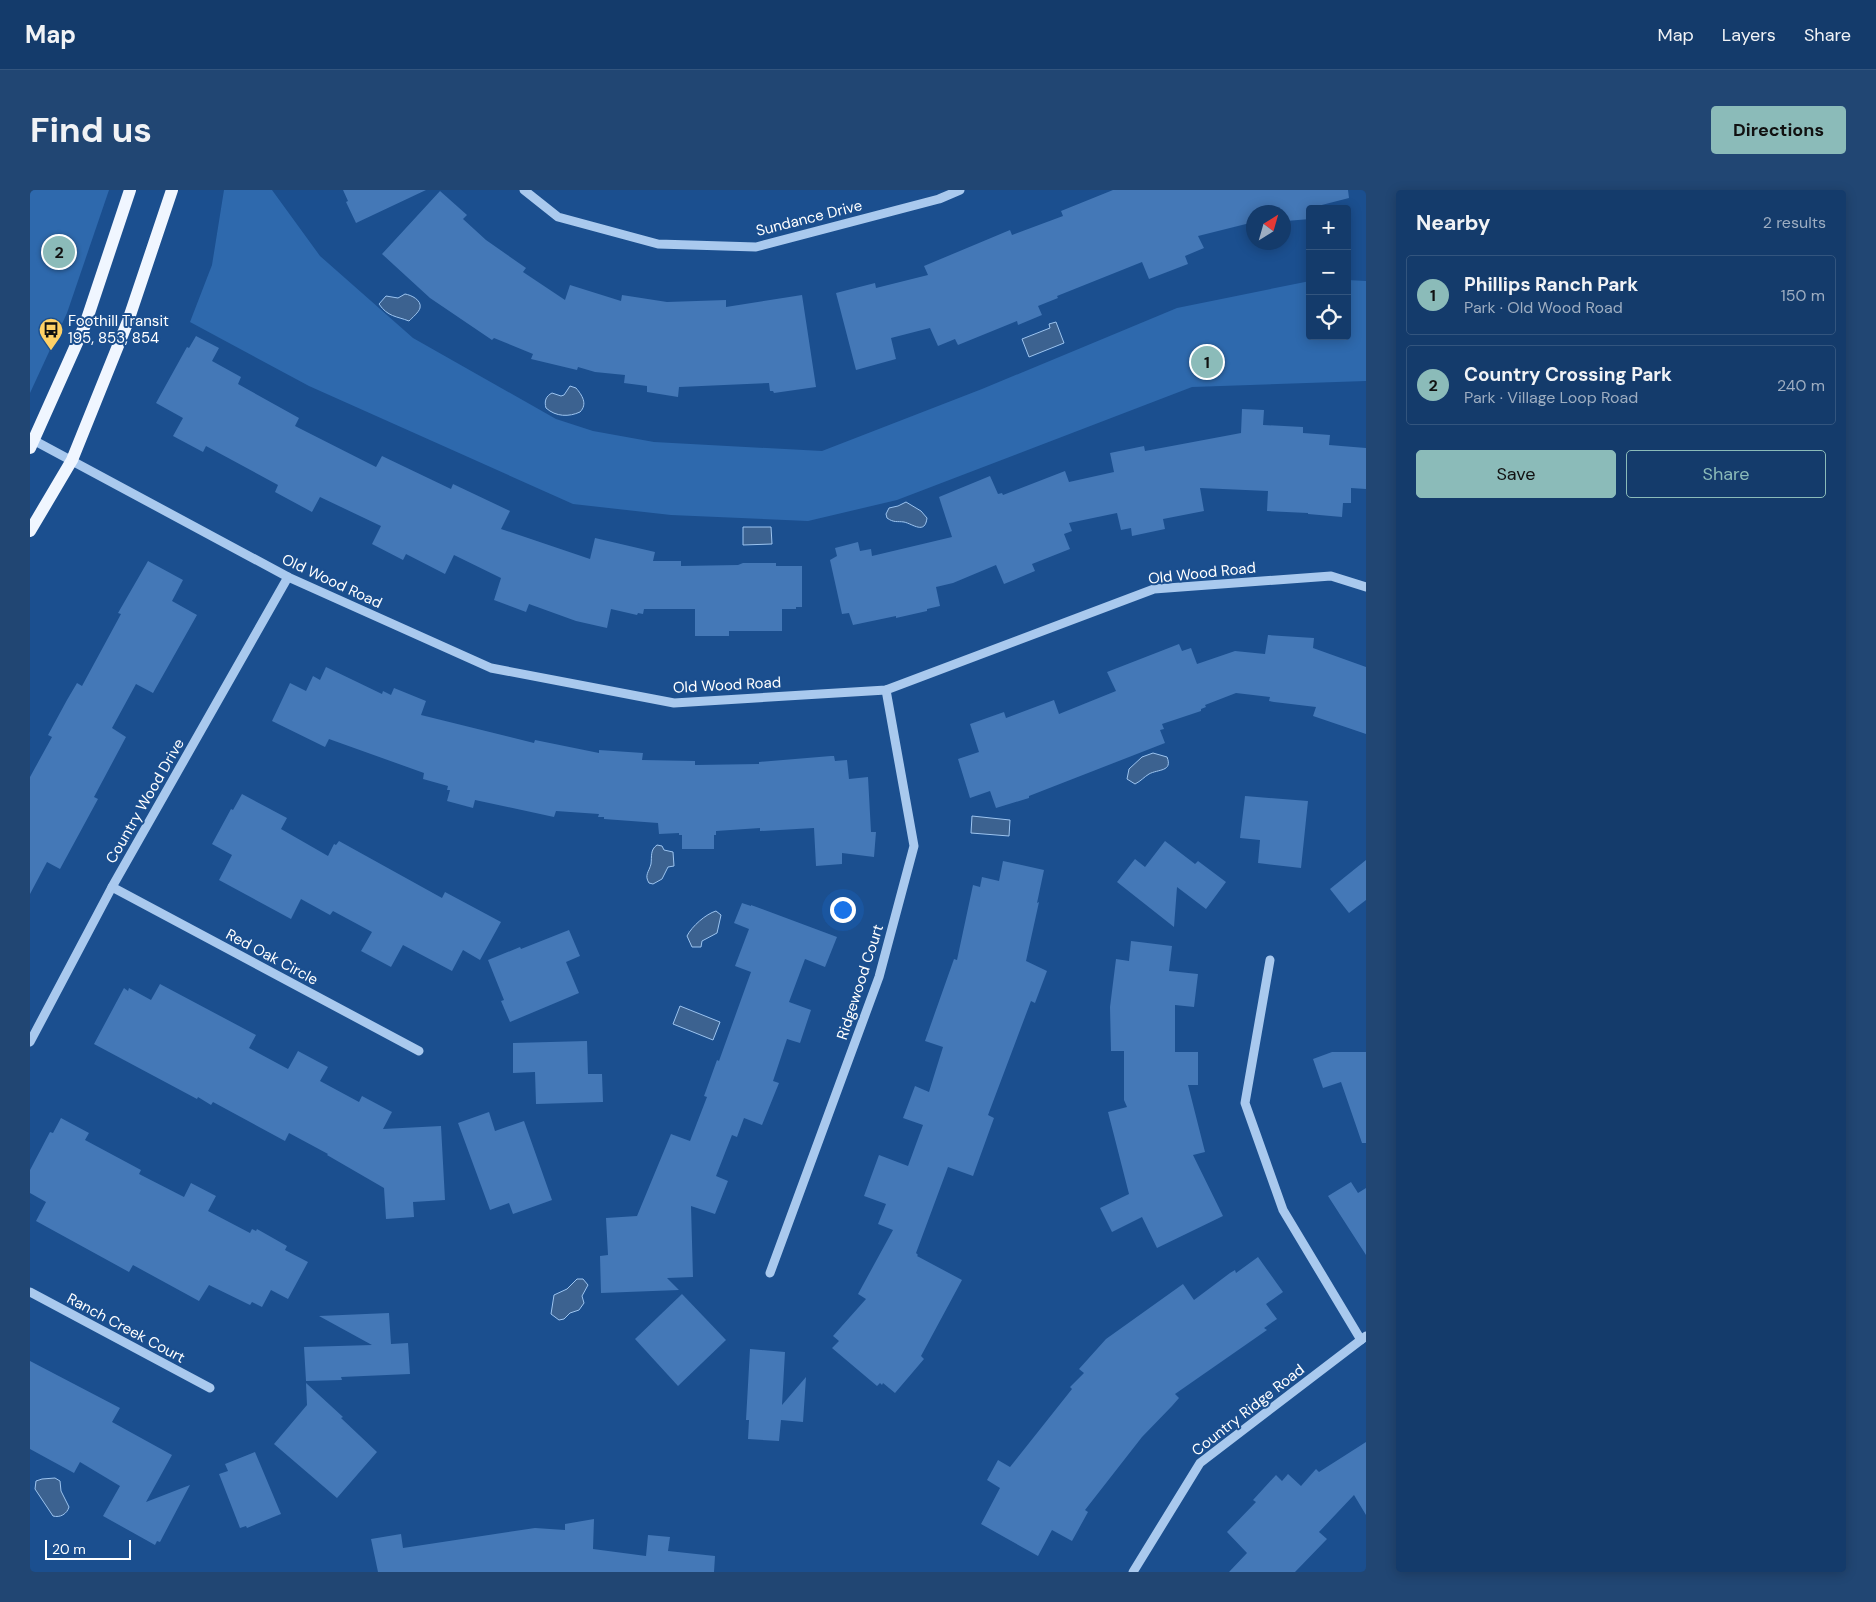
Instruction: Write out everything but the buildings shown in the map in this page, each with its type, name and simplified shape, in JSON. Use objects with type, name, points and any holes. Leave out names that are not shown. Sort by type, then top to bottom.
[{"type":"main road","points":[[32,444],[85,325],[130,190]]},
{"type":"main road","points":[[30,531],[72,460],[128,321],[172,190]]},
{"type":"street","name":"Sundance Drive","points":[[524,190],[558,217],[658,244],[756,247],[937,194],[960,190]]},
{"type":"street","name":"Old Wood Road","points":[[32,444],[72,460],[288,577],[491,668],[674,703],[886,690],[1154,589],[1331,576],[1366,587]]},
{"type":"street","name":"Country Wood Drive","points":[[30,1042],[112,887],[288,577]]},
{"type":"street","name":"Ridgewood Court","points":[[770,1273],[879,977],[914,846],[886,690]]},
{"type":"street","name":"Red Oak Circle","points":[[112,887],[420,1051]]},
{"type":"street","points":[[1270,960],[1245,1103],[1283,1210],[1363,1338]]},
{"type":"street","name":"Ranch Creek Court","points":[[30,1292],[210,1388]]},
{"type":"street","name":"Country Ridge Road","points":[[1133,1572],[1200,1463],[1363,1338]]},
{"type":"shaded area","points":[[30,190],[109,190],[67,313],[30,393]]},
{"type":"shaded area","points":[[224,190],[272,190],[320,256],[413,338],[556,419],[593,431],[654,442],[822,451],[982,389],[1177,308],[1306,282],[1306,340],[1351,340],[1351,280],[1366,281],[1366,381],[1192,387],[897,500],[808,521],[671,515],[573,504],[309,386],[190,322],[212,265]]},
{"type":"shaded area","points":[[405,294],[416,298],[420,305],[418,311],[409,321],[389,314],[379,304],[386,296],[398,298]]},
{"type":"shaded area","points":[[1056,322],[1064,343],[1029,357],[1022,339],[1050,328],[1049,324]]},
{"type":"shaded area","points":[[570,386],[576,388],[583,400],[584,406],[580,412],[563,415],[554,413],[546,408],[545,401],[548,396],[552,393],[564,395]]},
{"type":"shaded area","points":[[906,502],[921,511],[927,518],[924,526],[918,527],[887,518],[886,514],[889,508]]},
{"type":"shaded area","points":[[743,527],[771,527],[772,544],[743,545]]},
{"type":"shaded area","points":[[1153,753],[1167,757],[1168,765],[1166,768],[1149,774],[1135,784],[1127,779],[1129,769],[1142,757]]},
{"type":"shaded area","points":[[972,816],[1010,820],[1009,836],[971,833]]},
{"type":"shaded area","points":[[657,845],[662,846],[664,850],[673,852],[674,866],[668,867],[662,879],[653,884],[649,883],[647,876],[651,864],[652,851]]},
{"type":"shaded area","points":[[716,911],[721,915],[717,933],[702,941],[701,947],[692,947],[687,936],[689,932],[696,924]]},
{"type":"shaded area","points":[[680,1006],[720,1022],[713,1040],[673,1024]]},
{"type":"shaded area","points":[[577,1279],[583,1279],[588,1285],[582,1296],[584,1303],[579,1310],[559,1320],[551,1314],[554,1295],[567,1289]]},
{"type":"shaded area","points":[[55,1478],[60,1481],[61,1491],[69,1507],[61,1516],[53,1516],[35,1489],[36,1481]]},
{"type":"place","name":"Country Crossing Park","points":[[59,252]]},
{"type":"place","name":"Foothill Transit 195, 853, 854","points":[[51,351]]},
{"type":"place","name":"Phillips Ranch Park","points":[[1207,362]]}]
